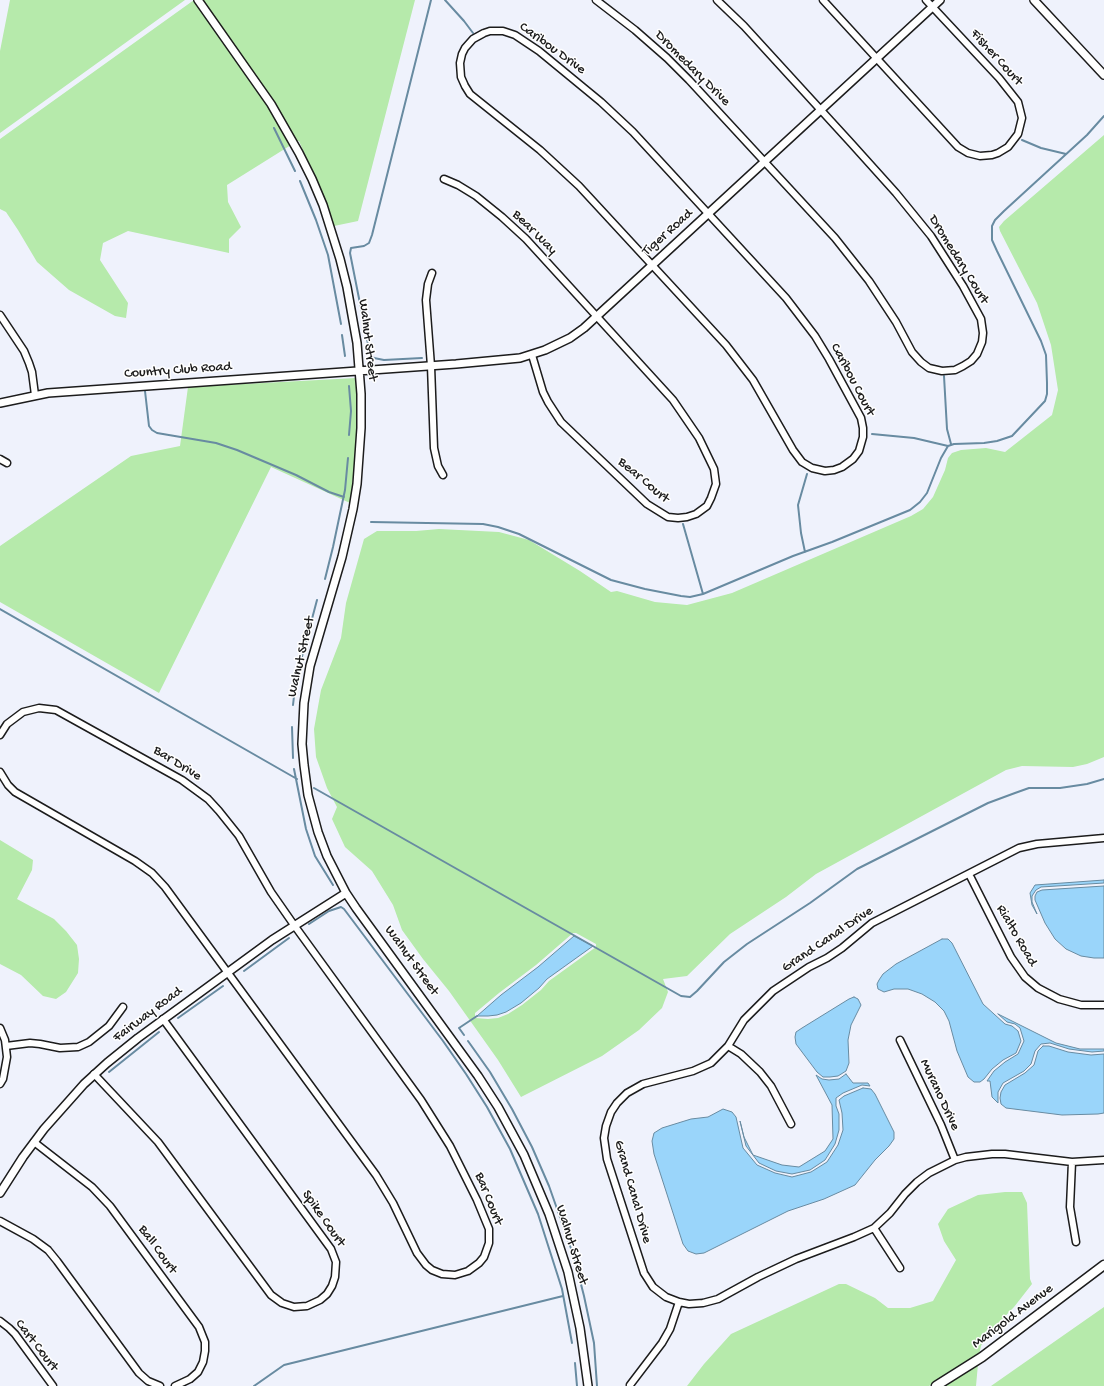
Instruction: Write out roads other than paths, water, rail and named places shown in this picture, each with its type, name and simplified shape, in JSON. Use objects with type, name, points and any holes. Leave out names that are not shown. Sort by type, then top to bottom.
[{"type":"main road","name":"Marigold Avenue","points":[[936,1386],[982,1357],[1104,1265]]},
{"type":"street","name":"Walnut Street","points":[[198,0],[271,104],[296,147],[312,179],[332,232],[347,287],[354,322],[359,371],[360,434],[358,472],[353,509],[341,563],[310,666],[306,685],[303,722],[304,765],[311,808],[327,856],[346,893],[478,1076],[501,1112],[524,1155],[549,1214],[568,1272],[580,1328],[588,1386]]},
{"type":"street","name":"Dromedary Drive","points":[[596,0],[635,30],[667,58],[765,161]]},
{"type":"street","points":[[717,0],[744,26],[821,110]]},
{"type":"street","name":"Fisher Court","points":[[823,0],[958,147],[974,155],[986,156],[998,153],[1008,147],[1018,134],[1021,123],[1021,112],[1018,102],[999,78],[926,0]]},
{"type":"street","name":"Tiger Road","points":[[359,371],[520,358],[554,347],[570,338],[584,328],[653,265],[940,0]]},
{"type":"street","points":[[1034,0],[1104,74]]},
{"type":"street","name":"Caribou Drive","points":[[653,265],[560,167],[470,94],[464,86],[461,77],[460,63],[465,48],[473,39],[490,31],[503,31],[515,34],[538,51],[601,102],[634,132],[708,214]]},
{"type":"street","name":"Dromedary Court","points":[[765,161],[855,262],[883,301],[912,352],[921,362],[929,368],[942,371],[955,370],[971,361],[981,346],[983,333],[981,319],[963,286],[943,254],[911,210],[821,110]]},
{"type":"street","name":"Bear Way","points":[[444,179],[458,185],[476,196],[502,217],[526,240],[597,316]]},
{"type":"street","name":"Caribou Court","points":[[653,265],[739,361],[766,401],[792,450],[802,462],[812,468],[825,471],[842,467],[853,459],[859,451],[862,442],[864,432],[862,423],[849,395],[829,359],[815,336],[786,298],[746,253],[708,214]]},
{"type":"street","points":[[432,273],[428,284],[426,300],[432,366],[434,448],[438,466],[444,475]]},
{"type":"street","points":[[0,315],[24,351],[32,372],[35,395]]},
{"type":"street","name":"Bear Court","points":[[532,355],[543,392],[557,416],[569,430],[647,504],[659,512],[668,517],[678,518],[687,518],[696,514],[707,506],[714,492],[716,476],[713,465],[699,438],[673,400],[597,316]]},
{"type":"street","name":"Country Club Road","points":[[0,403],[35,395],[359,371]]},
{"type":"street","points":[[0,458],[7,463]]},
{"type":"street","name":"Bar Drive","points":[[0,735],[7,724],[23,712],[39,708],[56,710],[182,780],[208,799],[230,823],[271,892],[294,925]]},
{"type":"street","points":[[0,772],[8,785],[15,792],[135,861],[152,873],[165,887],[227,972]]},
{"type":"street","name":"Grand Canal Drive","points":[[1104,838],[1025,846],[1012,851],[872,923],[842,948],[773,991],[744,1020],[728,1046],[716,1059],[699,1070],[643,1084],[632,1089],[613,1107],[604,1131],[605,1152],[644,1273],[653,1287],[659,1292],[679,1302],[696,1304],[718,1299],[758,1277],[796,1259],[874,1228],[890,1213],[917,1182],[934,1170],[955,1160],[980,1155],[1005,1154],[1072,1162],[1104,1160]]},
{"type":"street","name":"Rialto Road","points":[[968,874],[1011,957],[1026,977],[1038,988],[1059,999],[1082,1005],[1104,1005]]},
{"type":"street","name":"Fairway Road","points":[[0,1193],[34,1142],[64,1106],[94,1074],[120,1052],[227,972],[294,925],[346,893]]},
{"type":"street","name":"Bar Court","points":[[227,972],[376,1174],[421,1259],[432,1270],[442,1274],[455,1275],[472,1269],[484,1257],[490,1236],[486,1220],[468,1180],[450,1146],[421,1100],[294,925]]},
{"type":"street","points":[[6,1046],[30,1043],[66,1049],[78,1047],[89,1042],[110,1026],[123,1007]]},
{"type":"street","name":"Spike Court","points":[[94,1074],[158,1142],[271,1296],[282,1303],[294,1307],[307,1306],[320,1300],[332,1286],[335,1277],[336,1262],[331,1249],[163,1020]]},
{"type":"street","points":[[0,1028],[6,1046],[6,1064],[3,1079],[0,1084]]},
{"type":"street","name":"Murano Drive","points":[[900,1040],[941,1125],[955,1160]]},
{"type":"street","points":[[728,1046],[746,1059],[771,1086],[790,1124]]},
{"type":"street","name":"Ball Court","points":[[34,1142],[92,1187],[110,1206],[199,1328],[205,1342],[203,1362],[198,1372],[190,1379],[175,1386]]},
{"type":"street","points":[[1072,1162],[1070,1208],[1076,1242]]},
{"type":"street","points":[[0,1221],[33,1239],[48,1250],[139,1373],[148,1382],[160,1386]]},
{"type":"street","points":[[874,1228],[900,1268]]},
{"type":"street","points":[[630,1385],[653,1357],[662,1343],[679,1302]]},
{"type":"street","name":"Cart Court","points":[[0,1321],[15,1334],[53,1386]]},
{"type":"water","points":[[1104,880],[1104,883],[1041,887],[1036,890],[1032,896],[1032,902],[1037,914],[1032,905],[1030,893],[1035,885]]},
{"type":"water","points":[[1104,886],[1104,958],[1081,956],[1066,949],[1055,939],[1045,923],[1035,900],[1035,896],[1037,892],[1042,890]]},
{"type":"water","points":[[574,936],[593,946],[547,979],[521,1003],[506,1012],[497,1015],[477,1016],[501,995],[538,967]]},
{"type":"water","points":[[942,939],[948,939],[952,943],[983,1004],[1005,1024],[1012,1026],[1018,1031],[1021,1041],[1016,1053],[1003,1060],[980,1082],[974,1082],[968,1077],[957,1051],[949,1021],[944,1011],[935,1002],[922,994],[908,989],[894,989],[884,992],[878,989],[877,984],[883,974],[896,964]]},
{"type":"water","points":[[854,997],[858,999],[861,1005],[851,1025],[848,1040],[849,1063],[846,1071],[838,1076],[823,1077],[817,1072],[796,1044],[796,1032]]},
{"type":"water","points":[[998,1014],[1056,1043],[1080,1049],[1104,1049],[1104,1051],[1092,1052],[1069,1049],[1050,1043],[1041,1044],[1035,1051],[1031,1064],[1024,1071],[1003,1083],[998,1092],[998,1103],[992,1097],[990,1081],[987,1081],[994,1071],[1018,1054],[1024,1041],[1020,1028],[1015,1024],[1007,1022]]},
{"type":"water","points":[[1043,1046],[1049,1046],[1068,1052],[1091,1055],[1104,1054],[1104,1113],[1062,1115],[1006,1108],[1001,1104],[1001,1092],[1005,1085],[1025,1073],[1034,1065],[1038,1051]]},
{"type":"water","points":[[846,1074],[853,1083],[868,1083],[870,1086],[862,1085],[843,1093],[836,1098],[836,1106],[839,1114],[839,1130],[835,1144],[825,1160],[810,1170],[792,1174],[776,1171],[759,1163],[746,1146],[740,1121],[744,1137],[753,1155],[782,1165],[799,1167],[825,1151],[833,1139],[832,1105],[816,1075],[822,1079],[829,1080],[839,1079]]},
{"type":"water","points":[[863,1088],[871,1089],[875,1094],[894,1132],[894,1139],[855,1185],[824,1199],[788,1211],[704,1253],[696,1254],[688,1251],[683,1244],[654,1154],[652,1141],[654,1133],[662,1128],[691,1119],[708,1117],[723,1109],[732,1112],[736,1117],[743,1148],[757,1165],[775,1173],[792,1177],[811,1172],[827,1162],[838,1145],[843,1130],[842,1113],[839,1100],[844,1096]]},
{"type":"waterway","points":[[422,358],[384,360],[374,358],[370,354],[350,253],[351,248],[364,246],[369,243],[372,235],[431,0]]},
{"type":"waterway","points":[[445,0],[473,33]]},
{"type":"waterway","points":[[371,522],[483,524],[498,527],[519,534],[611,580],[645,589],[690,597],[703,594],[793,556],[832,542],[910,510],[920,502],[927,493],[941,458],[948,446],[954,444],[997,441],[1012,436],[1045,401],[1047,394],[1046,355],[1041,341],[992,240],[992,226],[995,220],[1004,211],[1087,135],[1104,116]]},
{"type":"waterway","points":[[274,128],[295,171]]},
{"type":"waterway","points":[[1022,140],[1041,148],[1066,154]]},
{"type":"waterway","points":[[300,181],[328,255],[341,324]]},
{"type":"waterway","points":[[342,335],[345,356]]},
{"type":"waterway","points":[[944,376],[947,429],[951,444]]},
{"type":"waterway","points":[[349,386],[351,411],[349,435]]},
{"type":"waterway","points":[[145,391],[149,426],[157,433],[216,443],[237,450],[296,475],[329,492],[344,497]]},
{"type":"waterway","points":[[872,434],[914,438],[948,446]]},
{"type":"waterway","points":[[325,579],[345,490],[348,458]]},
{"type":"waterway","points":[[805,552],[798,505],[807,474]]},
{"type":"waterway","points":[[683,524],[703,594]]},
{"type":"waterway","points":[[293,705],[296,679],[317,600]]},
{"type":"waterway","points":[[0,609],[297,779]]},
{"type":"waterway","points":[[292,727],[293,758]]},
{"type":"waterway","points":[[294,769],[306,829],[315,856],[333,885]]},
{"type":"waterway","points":[[314,788],[681,996],[690,997],[724,962],[747,944],[810,903],[857,869],[988,803],[1015,793],[1029,788],[1060,788],[1087,784],[1104,779]]},
{"type":"waterway","points":[[309,924],[329,911],[341,907],[344,909],[443,1041],[487,1107],[510,1149],[538,1214],[562,1289],[572,1343]]},
{"type":"waterway","points":[[244,971],[289,938]]},
{"type":"waterway","points":[[178,1018],[223,986]]},
{"type":"waterway","points":[[464,1035],[459,1028],[477,1016]]},
{"type":"waterway","points":[[109,1072],[159,1032]]},
{"type":"waterway","points":[[468,1041],[490,1072],[512,1109],[532,1147],[549,1186],[574,1257],[584,1296],[594,1343],[597,1386]]},
{"type":"waterway","points":[[254,1386],[284,1365],[563,1296]]},
{"type":"waterway","points":[[575,1363],[577,1386]]}]
